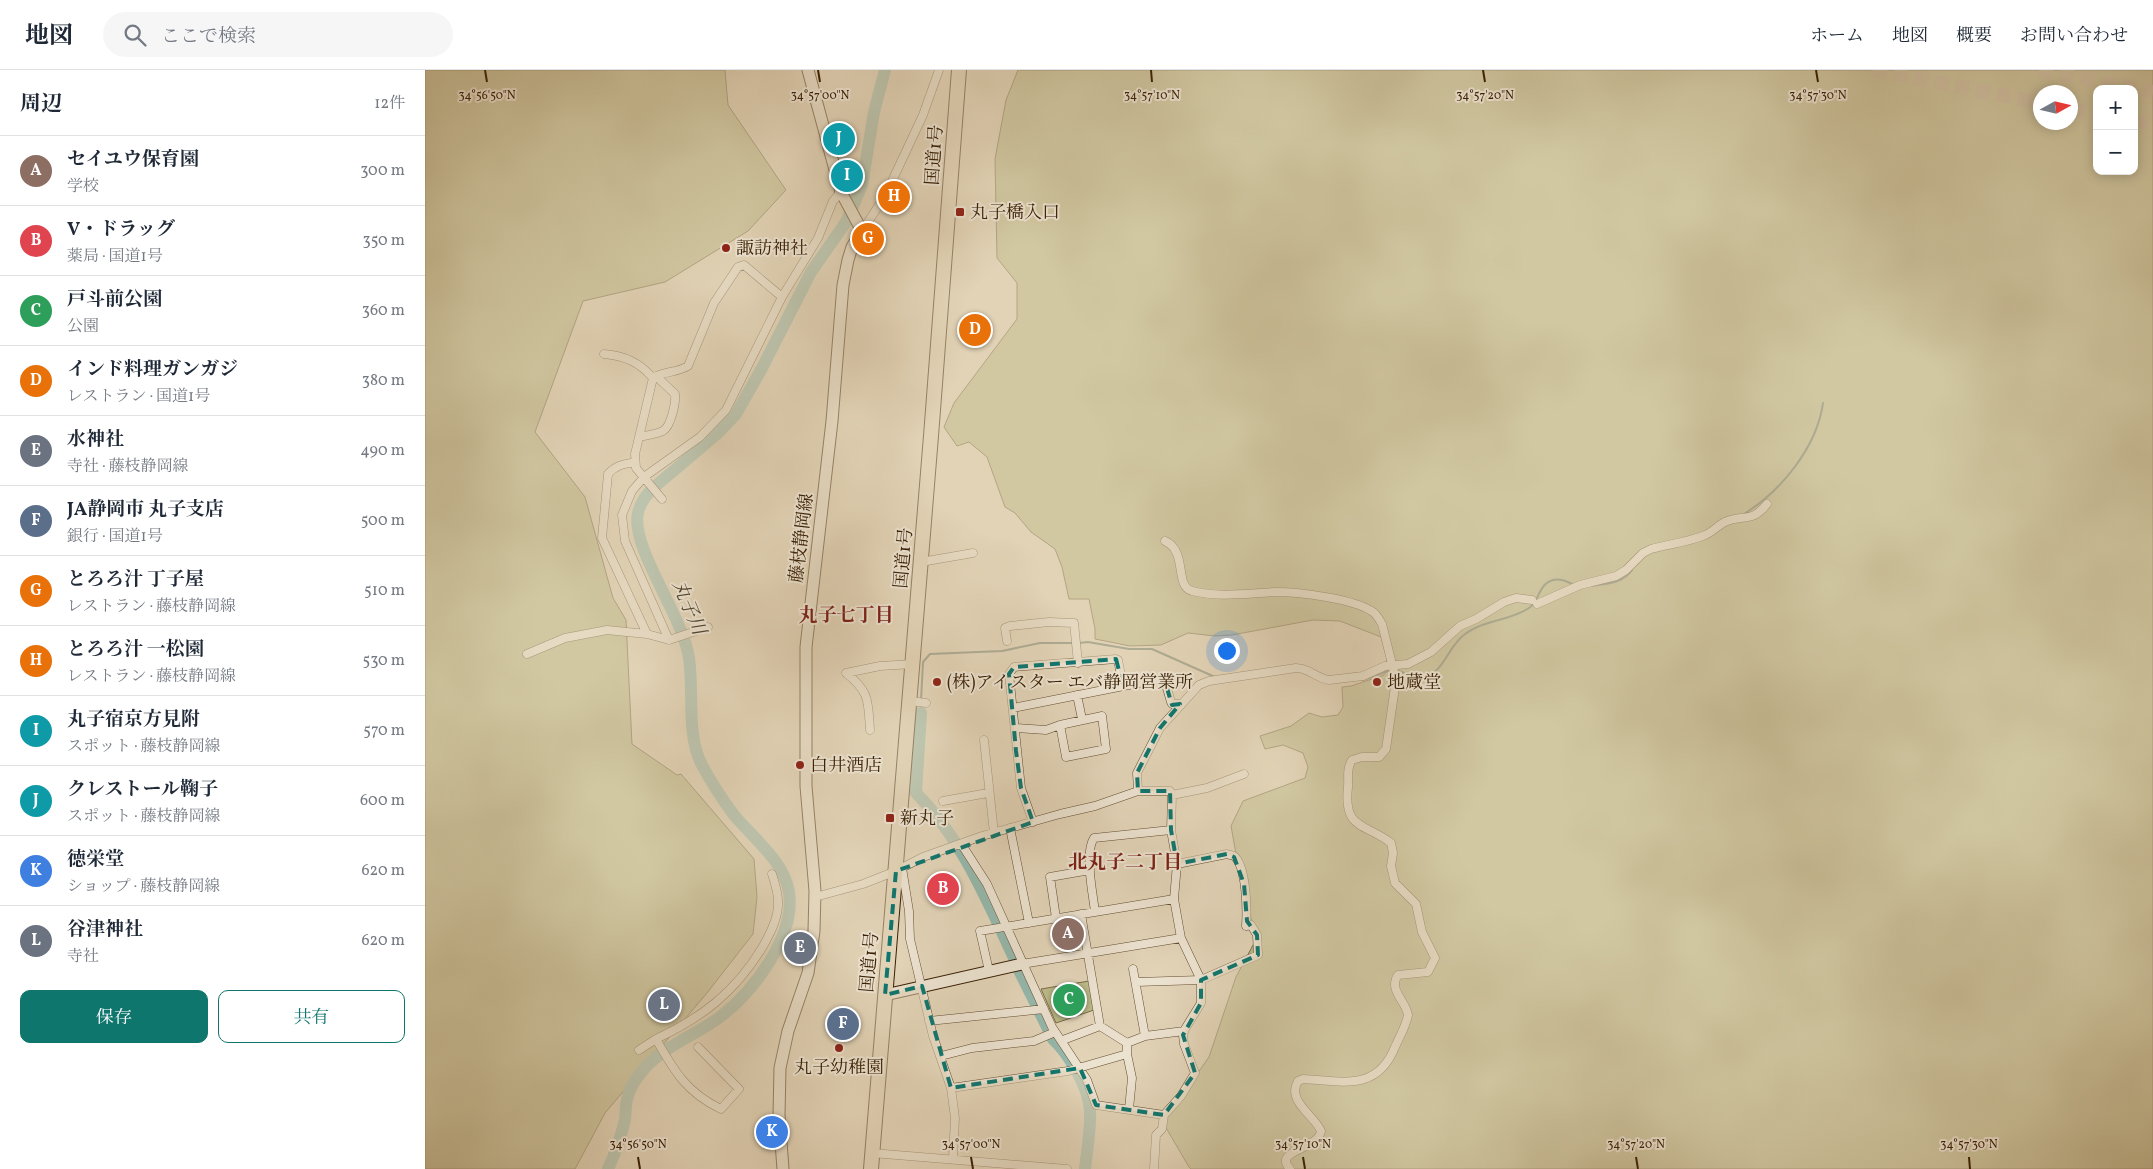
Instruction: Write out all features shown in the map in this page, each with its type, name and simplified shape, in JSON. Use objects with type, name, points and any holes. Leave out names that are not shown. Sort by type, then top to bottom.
[{"type":"highway","name":"国道1号","points":[[871,1169],[885,995],[899,869],[913,702],[913,664],[959,70]]},
{"type":"main road","points":[[808,70],[842,195],[859,226]]},
{"type":"main road","name":"藤枝静岡線","points":[[783,1169],[779,1117],[780,1068],[788,1031],[811,960],[815,897],[807,801],[806,647],[832,421],[843,286],[847,260],[859,226]]},
{"type":"main road","points":[[885,995],[1022,964]]},
{"type":"street","points":[[859,226],[871,220],[889,188],[923,115],[939,70]]},
{"type":"street","points":[[670,640],[625,541],[622,515],[626,502],[632,491],[645,478],[700,437],[726,410],[782,297],[818,238],[833,201],[842,195]]},
{"type":"street","points":[[655,377],[681,371],[688,366],[714,302],[738,267],[744,265],[782,297]]},
{"type":"street","points":[[604,354],[633,361],[675,394],[676,404],[667,428],[639,437]]},
{"type":"street","points":[[655,377],[639,437],[635,462],[636,468],[660,497]]},
{"type":"street","points":[[635,462],[621,464],[613,468],[608,474],[602,538],[647,634]]},
{"type":"street","points":[[1138,791],[1137,773],[1160,728],[1199,684],[1296,668],[1304,668],[1323,679],[1337,680],[1368,675],[1392,665],[1408,664],[1431,652],[1460,626],[1510,600],[1522,598],[1534,602],[1580,585],[1616,576],[1626,570],[1643,553],[1651,549],[1705,535],[1724,522],[1733,519],[1750,518],[1759,514],[1767,504]]},
{"type":"street","points":[[1165,541],[1172,544],[1178,553],[1185,586],[1191,591],[1225,595],[1291,593],[1350,603],[1372,611],[1378,616],[1382,624],[1392,665],[1396,687],[1386,749],[1379,757],[1352,760],[1348,771],[1348,810],[1359,824],[1391,843],[1393,853],[1391,866],[1395,883],[1416,904],[1422,932],[1434,952],[1434,963],[1428,972],[1423,974],[1402,974],[1398,975],[1395,979],[1399,996],[1409,1015],[1393,1055],[1380,1070],[1360,1081],[1343,1082],[1303,1079],[1298,1081],[1295,1088],[1298,1102],[1321,1131],[1319,1139],[1315,1143],[1289,1154],[1286,1165],[1290,1169]]},
{"type":"street","points":[[921,562],[973,554]]},
{"type":"street","points":[[1007,641],[1005,628],[1010,626],[1049,622],[1074,623],[1078,663]]},
{"type":"street","points":[[527,654],[565,638],[607,630],[647,634],[670,640],[708,627]]},
{"type":"street","points":[[1033,822],[1021,788],[1009,674],[1014,667],[1116,659],[1118,660],[1123,686]]},
{"type":"street","points":[[870,730],[867,698],[859,683],[846,673],[880,666],[913,664]]},
{"type":"street","points":[[1013,708],[1164,678],[1172,704],[1180,704]]},
{"type":"street","points":[[1077,695],[1082,719]]},
{"type":"street","points":[[913,702],[926,703]]},
{"type":"street","points":[[1016,728],[1046,730],[1060,725],[1082,719],[1101,716],[1106,749],[1066,757],[1060,725]]},
{"type":"street","points":[[984,740],[988,763],[988,793],[994,833]]},
{"type":"street","points":[[1172,795],[1207,788],[1244,774]]},
{"type":"street","points":[[815,897],[856,887],[923,857],[1010,828],[1095,806],[1138,791],[1170,791],[1172,795],[1171,830],[1177,864],[1174,899],[1181,938],[1201,980],[1201,1003],[1184,1031],[1184,1044],[1195,1073],[1181,1096],[1164,1116],[1162,1129],[1157,1135],[1154,1169]]},
{"type":"street","points":[[943,801],[988,793]]},
{"type":"street","points":[[1010,828],[1029,923]]},
{"type":"street","points":[[1095,912],[1090,870],[1091,844],[1097,837],[1171,830]]},
{"type":"street","points":[[958,846],[987,884],[1002,928],[1055,1032],[1063,1040],[1076,1069],[1087,1080],[1096,1106],[1129,1109],[1164,1116]]},
{"type":"street","points":[[1135,982],[1201,980],[1258,955],[1257,935],[1251,925],[1247,926],[1244,884],[1241,868],[1235,857],[1227,854],[1177,864]]},
{"type":"street","points":[[899,869],[909,912],[910,938],[929,1021],[951,1088],[955,1118],[953,1159]]},
{"type":"street","points":[[1056,918],[1050,876],[1090,870]]},
{"type":"street","points":[[639,1050],[680,1028],[707,1010],[740,981],[766,941],[776,916],[779,902],[772,874]]},
{"type":"street","points":[[989,971],[980,931],[1174,899]]},
{"type":"street","points":[[1081,914],[1100,1026],[1127,1043]]},
{"type":"street","points":[[1022,964],[1181,938]]},
{"type":"street","points":[[1133,969],[1145,1036]]},
{"type":"street","points":[[929,1021],[1043,1009]]},
{"type":"street","points":[[1063,1040],[1100,1026]]},
{"type":"street","points":[[1127,1043],[1145,1036],[1184,1031]]},
{"type":"street","points":[[941,1056],[964,1049],[1034,1041],[1055,1032]]},
{"type":"street","points":[[657,1040],[669,1062],[689,1089],[721,1109],[739,1089],[699,1048]]},
{"type":"street","points":[[1127,1043],[1127,1054],[1132,1078],[1129,1109]]},
{"type":"street","points":[[951,1088],[1076,1069],[1127,1054]]},
{"type":"street","points":[[872,1153],[1067,1169]]},
{"type":"highlighted area","points":[[1116,659],[1123,686],[1164,678],[1172,705],[1180,704],[1160,728],[1137,773],[1138,791],[1170,791],[1171,830],[1177,864],[1227,854],[1234,857],[1244,884],[1247,921],[1257,935],[1258,955],[1201,980],[1201,1003],[1183,1035],[1195,1073],[1164,1115],[1096,1105],[1080,1068],[951,1088],[922,986],[885,995],[896,871],[1033,822],[1021,788],[1016,751],[1009,674],[1014,667]]},
{"type":"shaded area","points":[[425,70],[725,70],[728,105],[786,190],[748,231],[665,282],[583,301],[535,432],[585,497],[613,598],[626,620],[632,744],[677,775],[681,774],[754,859],[757,897],[753,934],[707,993],[605,1113],[575,1169],[425,1169]]},
{"type":"shaded area","points":[[1018,70],[2153,70],[2153,1169],[1191,1169],[1165,1126],[1167,1117],[1209,1057],[1236,977],[1260,932],[1251,919],[1248,880],[1236,854],[1231,826],[1243,801],[1305,778],[1308,767],[1303,753],[1283,745],[1265,749],[1260,736],[1291,726],[1309,713],[1322,717],[1338,715],[1343,707],[1342,687],[1351,686],[1384,675],[1387,659],[1381,637],[1340,621],[1313,620],[1232,635],[1215,636],[1188,633],[1161,645],[1130,646],[1095,639],[1089,599],[1069,599],[1062,567],[1055,549],[1031,532],[1015,513],[1005,507],[987,457],[969,442],[957,446],[944,427],[954,403],[1017,319],[1017,283],[997,258],[995,159],[1006,100]]},
{"type":"shaded area","points":[[1089,981],[1094,1010],[1056,1023],[1041,989]]},
{"type":"waterway","name":"丸子川","points":[[608,1169],[625,1120],[626,1102],[632,1085],[652,1061],[720,1017],[746,993],[769,962],[779,944],[786,927],[789,909],[789,892],[781,870],[767,850],[734,815],[709,778],[697,753],[692,727],[689,658],[685,641],[642,544],[638,527],[638,513],[645,497],[652,489],[717,434],[736,414],[762,368],[811,272],[846,222],[862,185],[874,112],[885,70]]},
{"type":"waterway","points":[[1742,515],[1770,494],[1795,467],[1813,436],[1823,403]]},
{"type":"waterway","points":[[1592,586],[1619,580],[1628,575],[1632,570]]},
{"type":"waterway","points":[[1395,670],[1416,679],[1431,675],[1442,664],[1459,639],[1472,629],[1513,616],[1529,608],[1548,582],[1559,580],[1575,585]]},
{"type":"waterway","points":[[1079,643],[1088,642],[1129,649],[1152,649],[1215,677]]},
{"type":"waterway","points":[[921,701],[923,662],[930,654],[1002,651],[1040,643],[1074,643]]},
{"type":"waterway","points":[[1363,680],[1391,670]]},
{"type":"waterway","points":[[921,706],[921,713]]},
{"type":"waterway","points":[[921,713],[916,793],[947,830],[973,872],[1015,960]]},
{"type":"waterway","points":[[1019,970],[1053,1039],[1071,1062],[1086,1092],[1090,1118],[1085,1169]]},
{"type":"tunnel","points":[[1873,70],[2033,101]]},
{"type":"tunnel","points":[[2039,70],[2153,92]]},
{"type":"tunnel","points":[[2078,110],[2093,113]]},
{"type":"tunnel","points":[[2138,122],[2153,124]]},
{"type":"place","name":"クレストール鞠子","points":[[839,139]]},
{"type":"place","name":"丸子宿京方見附","points":[[847,176]]},
{"type":"place","name":"とろろ汁 一松園","points":[[894,197]]},
{"type":"place","name":"丸子橋入口","points":[[960,212]]},
{"type":"place","name":"とろろ汁 丁子屋","points":[[868,239]]},
{"type":"place","name":"諏訪神社","points":[[726,248]]},
{"type":"place","name":"インド料理ガンガジ","points":[[975,330]]},
{"type":"place","name":"(株)アイスター エバ静岡営業所","points":[[937,682]]},
{"type":"place","name":"地蔵堂","points":[[1377,682]]},
{"type":"place","name":"白井酒店","points":[[800,765]]},
{"type":"place","name":"新丸子","points":[[890,818]]},
{"type":"place","name":"V・ドラッグ","points":[[943,889]]},
{"type":"place","name":"セイユウ保育園","points":[[1068,934]]},
{"type":"place","name":"水神社","points":[[800,948]]},
{"type":"place","name":"戸斗前公園","points":[[1069,1000]]},
{"type":"place","name":"谷津神社","points":[[664,1005]]},
{"type":"place","name":"JA静岡市 丸子支店","points":[[843,1024]]},
{"type":"place","name":"丸子幼稚園","points":[[839,1048]]},
{"type":"place","name":"徳栄堂","points":[[772,1132]]},
{"type":"district","name":"丸子七丁目","points":[[846,614]]},
{"type":"district","name":"北丸子二丁目","points":[[1125,861]]}]
